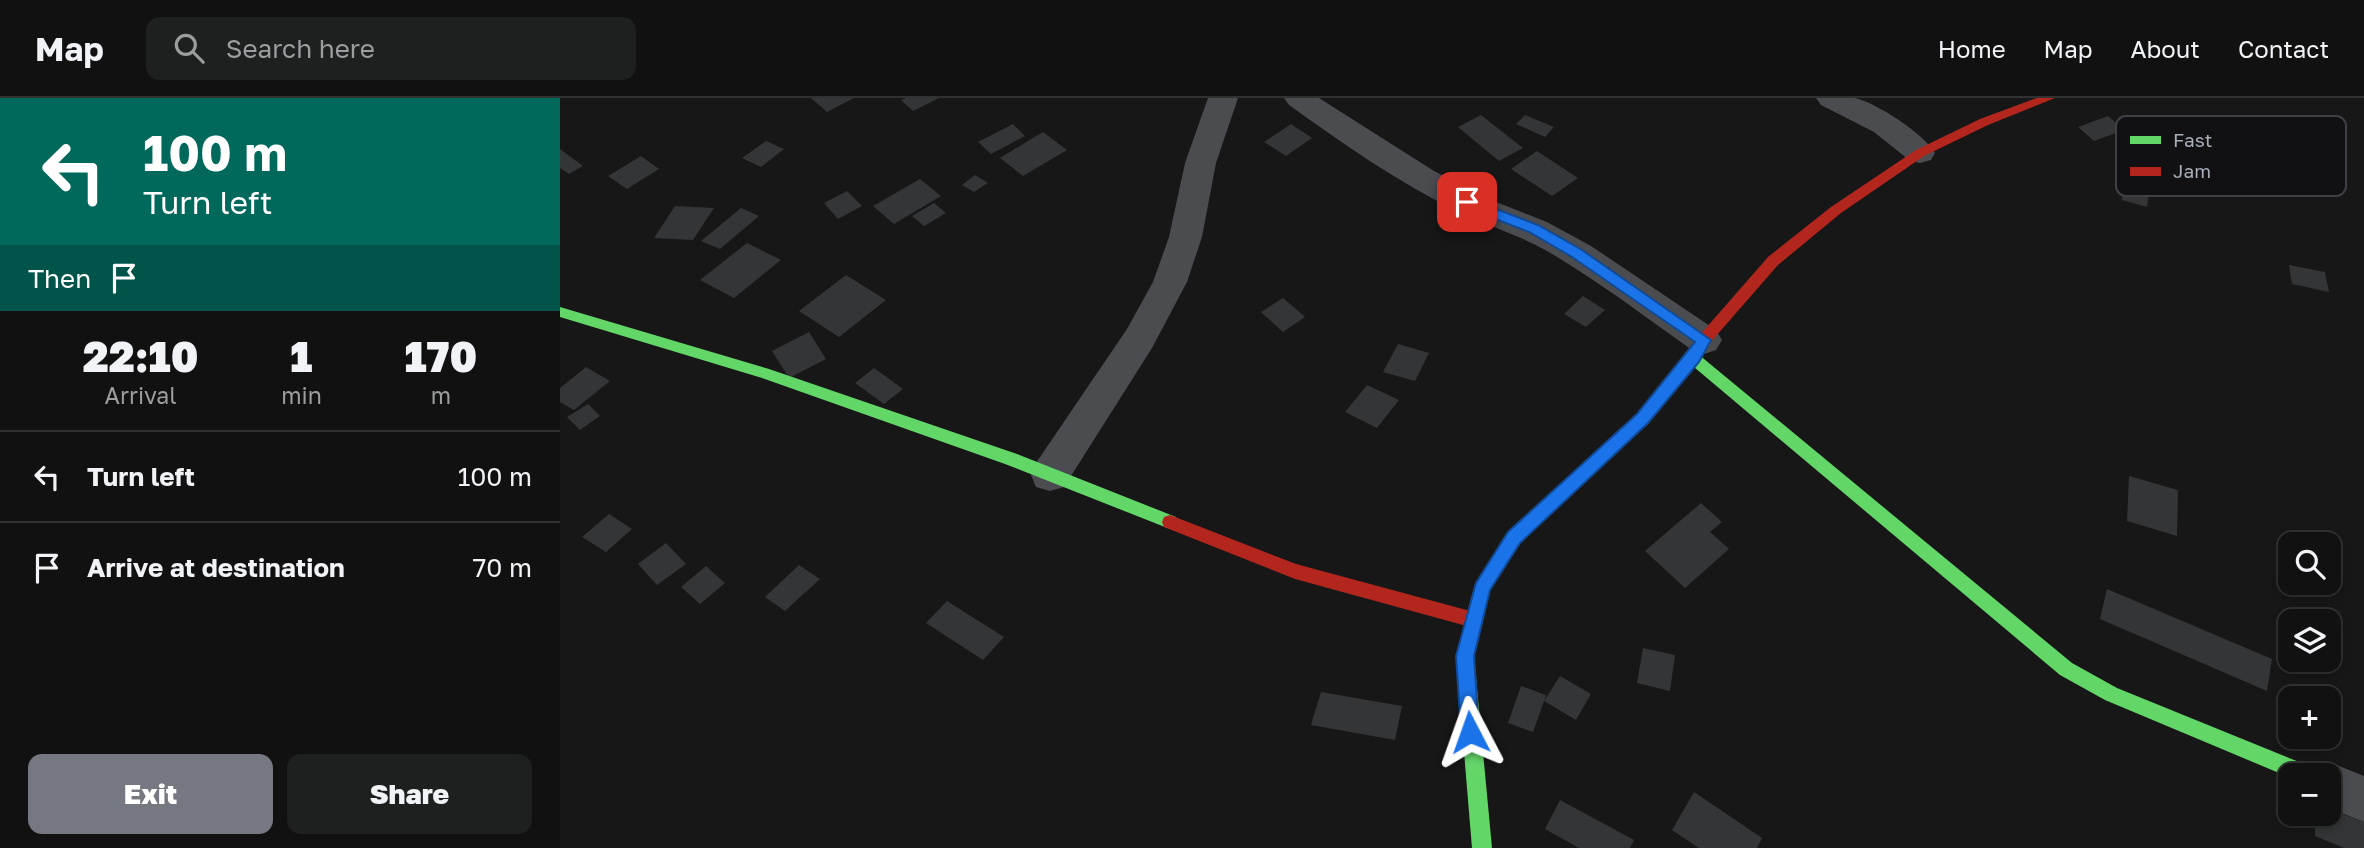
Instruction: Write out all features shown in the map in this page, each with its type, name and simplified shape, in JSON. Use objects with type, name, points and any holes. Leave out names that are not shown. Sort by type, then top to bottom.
[{"type":"street","points":[[1050,475],[1083,421],[1152,320],[1182,252],[1208,134],[1223,98]]},
{"type":"street","points":[[1299,98],[1423,180],[1467,202],[1534,229],[1577,254],[1699,349],[2026,639],[2066,669],[2111,694],[2278,763]]},
{"type":"street","points":[[1831,98],[1885,125],[1920,153]]},
{"type":"street","points":[[1482,848],[1465,656],[1482,588],[1514,538],[1643,418],[1773,261],[1836,210],[1920,153],[1983,122],[2049,98]]},
{"type":"street","points":[[560,312],[764,373],[1050,475],[1295,571],[1474,620]]},
{"type":"street","points":[[2341,790],[2364,799]]},
{"type":"building","points":[[811,98],[854,98],[827,112]]},
{"type":"building","points":[[939,98],[913,111],[901,100]]},
{"type":"building","points":[[1481,115],[1523,148],[1499,161],[1458,127]]},
{"type":"building","points":[[1525,115],[1554,127],[1545,137],[1516,124]]},
{"type":"building","points":[[2108,116],[2116,123],[2116,133],[2094,141],[2078,127]]},
{"type":"building","points":[[1013,124],[1025,136],[991,154],[978,142]]},
{"type":"building","points":[[1291,124],[1312,138],[1286,156],[1264,142]]},
{"type":"building","points":[[1043,132],[1067,150],[1023,176],[1000,158]]},
{"type":"building","points":[[766,141],[784,149],[761,167],[742,158]]},
{"type":"building","points":[[560,149],[583,166],[569,174],[560,168]]},
{"type":"building","points":[[1537,151],[1578,178],[1552,196],[1511,169]]},
{"type":"building","points":[[641,156],[659,169],[627,189],[608,176]]},
{"type":"building","points":[[975,175],[988,183],[974,192],[962,185]]},
{"type":"building","points":[[920,179],[941,196],[894,224],[873,206]]},
{"type":"building","points":[[847,191],[862,206],[838,219],[824,203]]},
{"type":"building","points":[[2122,196],[2149,196],[2147,207],[2122,200]]},
{"type":"building","points":[[934,203],[946,213],[924,226],[912,216]]},
{"type":"building","points":[[675,206],[714,208],[693,240],[654,238]]},
{"type":"building","points":[[741,208],[759,216],[720,249],[701,241]]},
{"type":"building","points":[[747,243],[781,260],[734,298],[700,280]]},
{"type":"building","points":[[2289,265],[2325,272],[2329,292],[2292,284]]},
{"type":"building","points":[[846,275],[886,300],[839,337],[799,311]]},
{"type":"building","points":[[1583,296],[1605,310],[1586,327],[1564,314]]},
{"type":"building","points":[[1283,298],[1305,317],[1283,332],[1261,312]]},
{"type":"building","points":[[809,332],[826,359],[789,378],[772,351]]},
{"type":"building","points":[[1398,344],[1429,353],[1415,381],[1383,372]]},
{"type":"building","points":[[586,367],[610,381],[574,410],[560,402],[560,388]]},
{"type":"building","points":[[874,368],[903,389],[884,404],[855,383]]},
{"type":"building","points":[[1367,385],[1399,400],[1377,428],[1345,412]]},
{"type":"building","points":[[588,404],[600,416],[580,430],[567,417]]},
{"type":"building","points":[[2129,476],[2178,490],[2177,536],[2127,521]]},
{"type":"building","points":[[1701,503],[1722,522],[1710,532],[1729,549],[1685,588],[1645,551]]},
{"type":"building","points":[[609,514],[632,529],[606,552],[582,537]]},
{"type":"building","points":[[666,543],[686,564],[657,585],[638,564]]},
{"type":"building","points":[[799,565],[820,579],[785,611],[765,597]]},
{"type":"building","points":[[706,566],[725,583],[700,604],[681,587]]},
{"type":"building","points":[[2107,589],[2272,659],[2267,691],[2100,619]]},
{"type":"building","points":[[947,601],[1004,637],[983,660],[926,623]]},
{"type":"building","points":[[1643,648],[1675,655],[1670,691],[1637,683]]},
{"type":"building","points":[[1560,676],[1591,694],[1576,720],[1544,701]]},
{"type":"building","points":[[1521,686],[1546,695],[1533,732],[1508,723]]},
{"type":"building","points":[[1321,692],[1402,706],[1395,740],[1311,725]]},
{"type":"building","points":[[1694,792],[1762,838],[1757,848],[1699,848],[1672,830]]},
{"type":"building","points":[[1560,800],[1634,840],[1630,848],[1579,848],[1545,829]]},
{"type":"building","points":[[2341,813],[2364,822],[2364,848],[2344,848],[2315,836],[2315,826],[2341,826]]},
{"type":"traffic: fast","points":[[560,312],[764,373],[1011,459],[1170,522]]},
{"type":"traffic: fast","points":[[1693,358],[2066,669],[2111,694],[2278,763]]},
{"type":"traffic: fast","points":[[1482,848],[1465,656],[1482,588],[1514,538],[1643,418],[1666,390]]},
{"type":"traffic: jam","points":[[1666,390],[1704,340],[1773,261],[1836,210],[1920,153],[1984,122],[2049,98]]},
{"type":"traffic: jam","points":[[1170,522],[1295,571],[1474,620]]},
{"type":"route","points":[[1467,202],[1534,229],[1577,254],[1704,340],[1693,358],[1643,418],[1514,538],[1482,588],[1465,656],[1470,732]]}]
